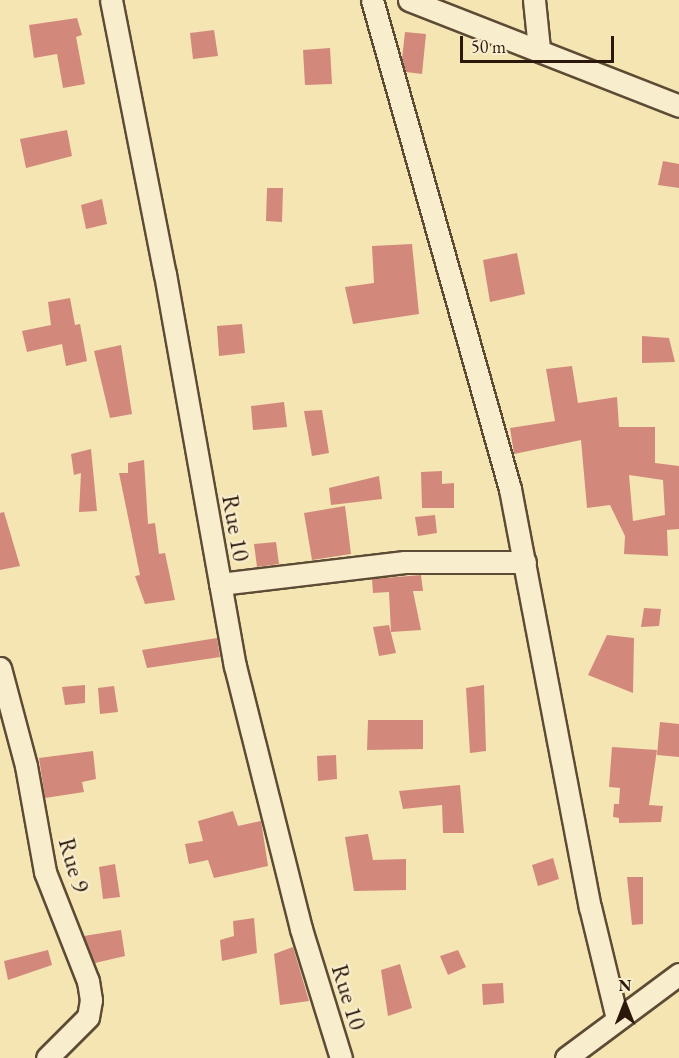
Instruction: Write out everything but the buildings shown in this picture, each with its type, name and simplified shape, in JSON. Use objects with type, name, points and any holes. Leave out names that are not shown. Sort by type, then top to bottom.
[{"type":"street","name":"Rue 10","points":[[111,0],[165,274],[235,666],[284,860],[341,1058]]},
{"type":"street","points":[[372,0],[487,402],[525,562],[594,926],[617,1019]]},
{"type":"street","points":[[409,0],[539,48],[679,106]]},
{"type":"street","points":[[534,0],[539,48]]},
{"type":"street","points":[[220,584],[405,562],[525,562]]},
{"type":"street","name":"Rue 9","points":[[0,668],[26,766],[45,872],[88,981],[91,1000],[88,1017],[47,1058]]},
{"type":"street","points":[[566,1058],[679,974]]}]
